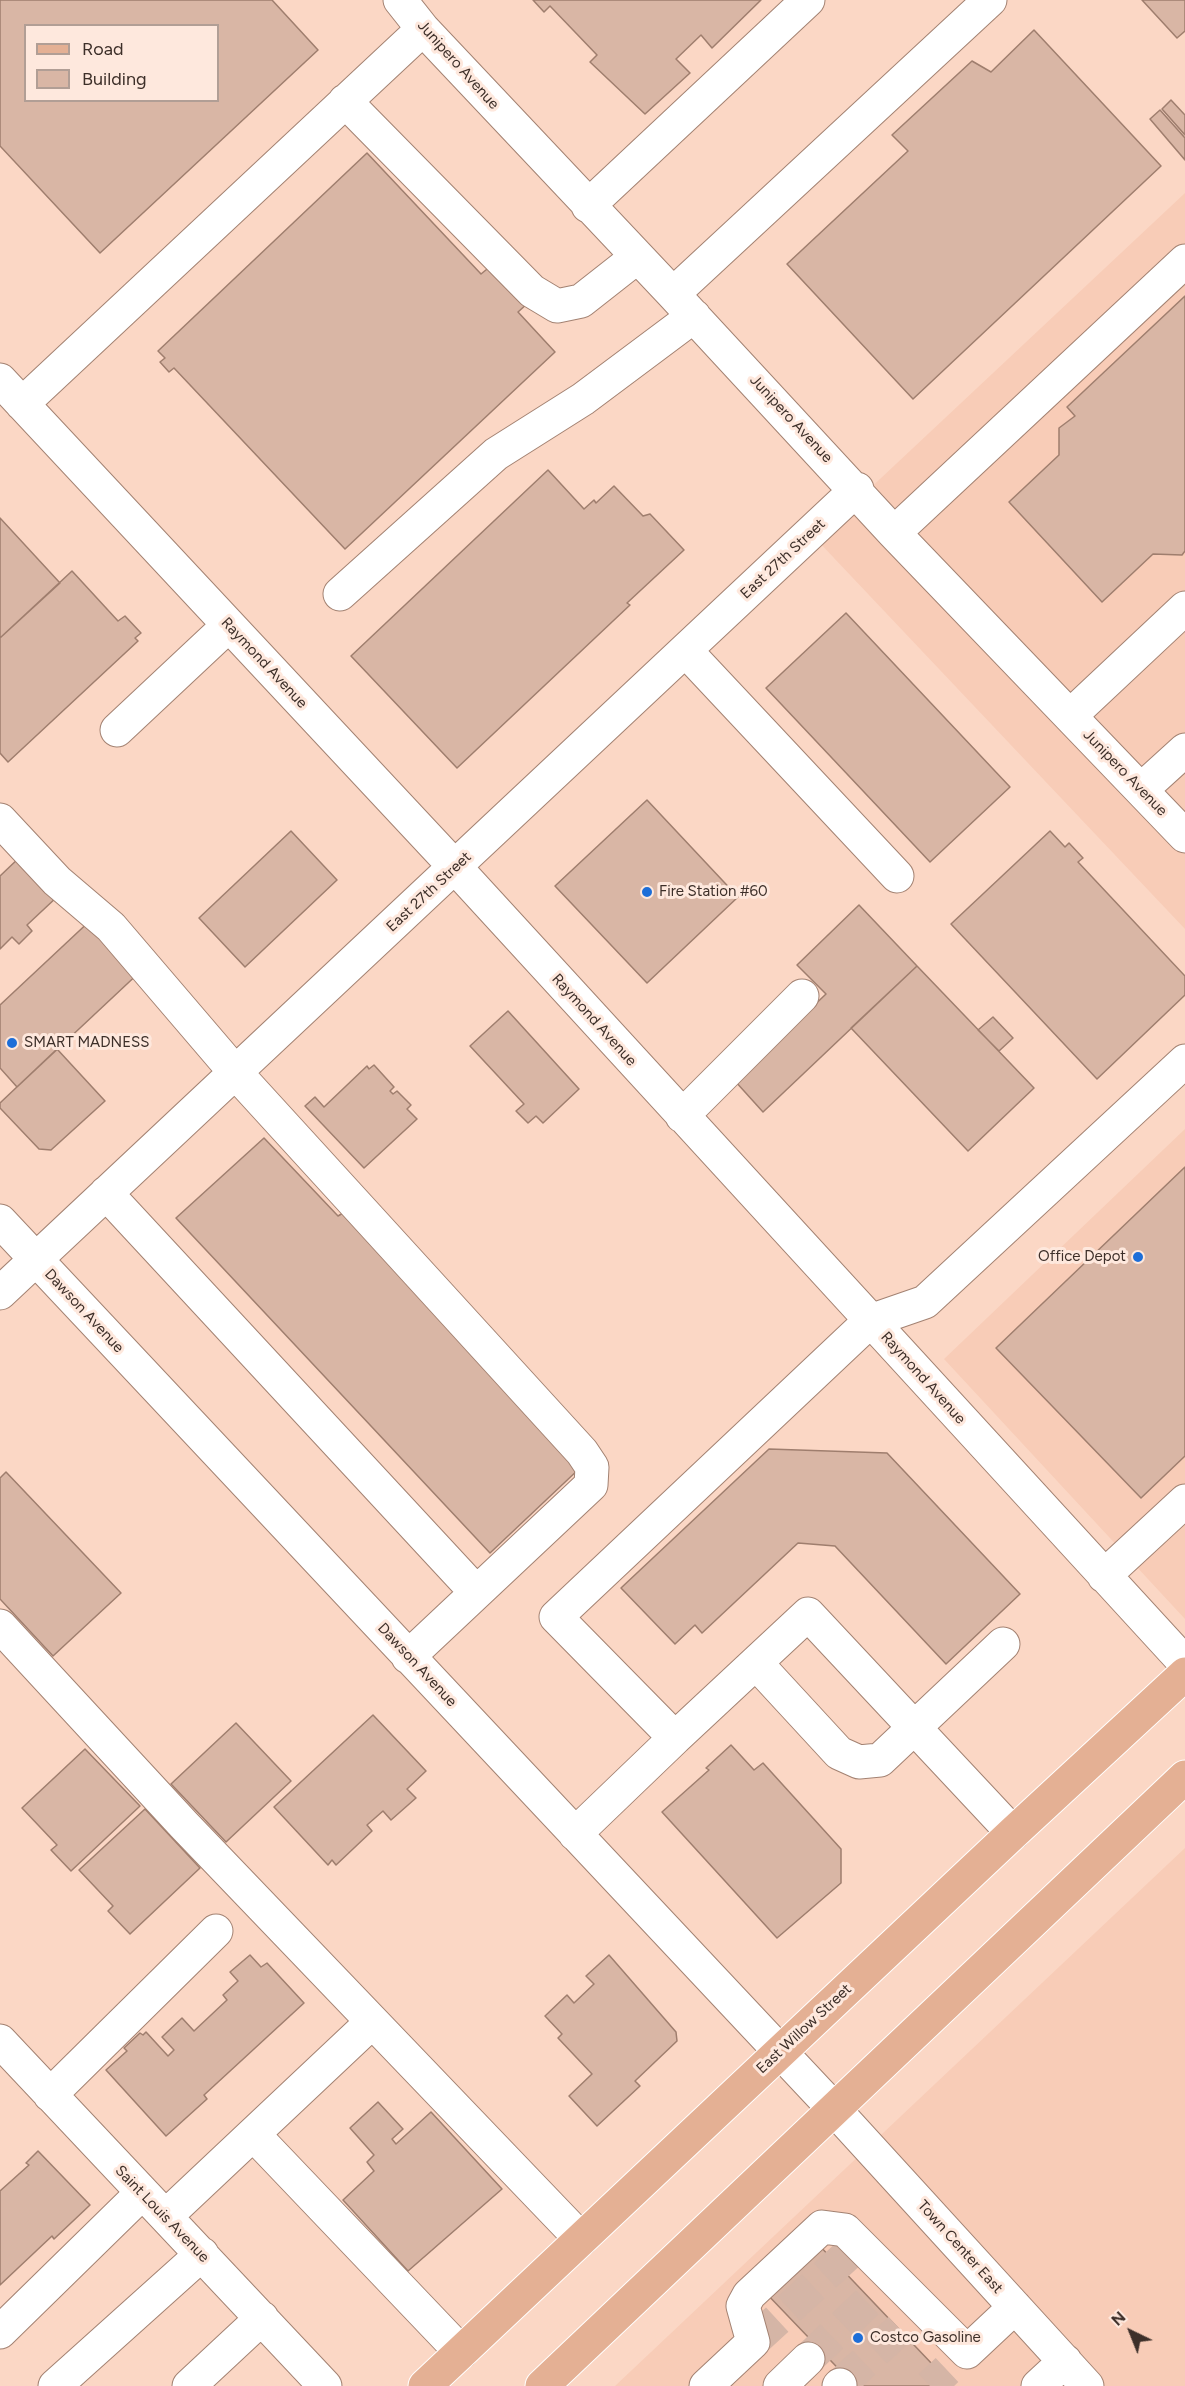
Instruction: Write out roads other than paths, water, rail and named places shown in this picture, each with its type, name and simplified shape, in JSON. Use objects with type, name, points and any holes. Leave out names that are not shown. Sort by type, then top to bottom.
[{"type":"main road","name":"East Willow Street","points":[[425,2386],[1185,1674]]},
{"type":"main road","points":[[542,2386],[1185,1777]]},
{"type":"street","points":[[588,206],[808,0]]},
{"type":"street","points":[[340,594],[496,454],[583,399],[684,305],[990,0]]},
{"type":"street","points":[[22,404],[345,101],[411,9]]},
{"type":"street","name":"Junipero Avenue","points":[[411,9],[588,206],[857,489],[894,533],[1185,836]]},
{"type":"street","points":[[345,101],[532,291],[557,306],[580,301],[637,257]]},
{"type":"street","points":[[894,533],[1185,261]]},
{"type":"street","name":"Raymond Avenue","points":[[0,380],[455,867],[1185,1663]]},
{"type":"street","name":"East 27th Street","points":[[0,1293],[857,489]]},
{"type":"street","points":[[1071,716],[1185,608]]},
{"type":"street","points":[[117,730],[229,625]]},
{"type":"street","points":[[686,651],[897,876]]},
{"type":"street","points":[[1141,790],[1185,750]]},
{"type":"street","points":[[0,820],[57,881],[111,927],[235,1072],[582,1452],[592,1467],[591,1485],[408,1656]]},
{"type":"street","points":[[682,1116],[802,996]]},
{"type":"street","points":[[675,1738],[556,1617],[870,1321],[925,1302],[1185,1061]]},
{"type":"street","points":[[106,1193],[476,1592]]},
{"type":"street","name":"Dawson Avenue","points":[[0,1221],[834,2109]]},
{"type":"street","points":[[1104,1576],[1185,1501]]},
{"type":"street","points":[[575,1834],[808,1614],[1013,1833]]},
{"type":"street","points":[[0,1626],[184,1825],[581,2239]]},
{"type":"street","points":[[756,1663],[839,1753],[859,1762],[880,1760],[1004,1644]]},
{"type":"street","points":[[50,2095],[216,1931]]},
{"type":"street","points":[[166,2216],[372,2022]]},
{"type":"street","name":"Saint Louis Avenue","points":[[0,2041],[141,2194],[166,2216],[326,2386]]},
{"type":"street","name":"Town Center East","points":[[834,2109],[1088,2386]]},
{"type":"street","points":[[254,2135],[461,2352]]},
{"type":"street","points":[[0,2332],[141,2194]]},
{"type":"street","points":[[706,2386],[753,2342],[743,2306],[749,2295],[822,2227],[845,2230],[884,2286],[957,2361],[1015,2307]]},
{"type":"street","points":[[54,2386],[202,2254]]},
{"type":"street","points":[[189,2386],[261,2318]]},
{"type":"street","points":[[780,2386],[808,2359]]},
{"type":"street","points":[[1038,2386],[1065,2361]]},
{"type":"tunnel","points":[[753,2342],[859,2244]]},
{"type":"tunnel","points":[[808,2359],[876,2294]]},
{"type":"tunnel","points":[[840,2385],[905,2324]]},
{"type":"tunnel","points":[[930,2386],[947,2370]]},
{"type":"place","name":"Fire Station #60","points":[[647,892]]},
{"type":"place","name":"SMART MADNESS","points":[[12,1043]]},
{"type":"place","name":"Office Depot","points":[[1138,1257]]},
{"type":"place","name":"Costco Gasoline","points":[[858,2338]]}]
